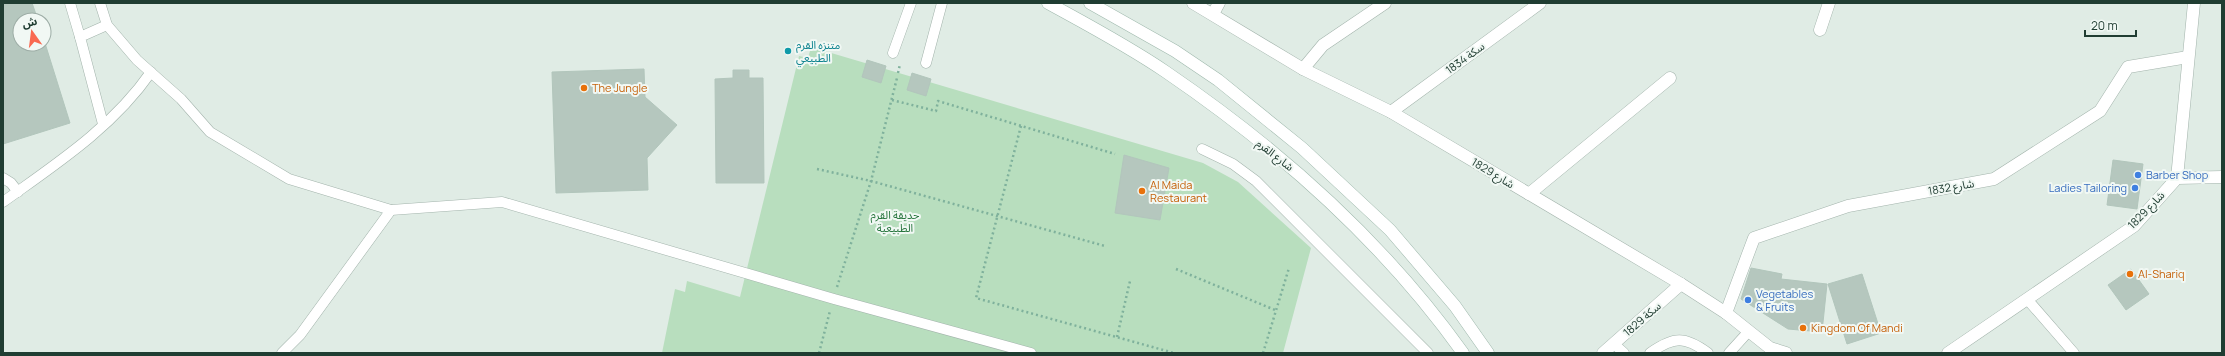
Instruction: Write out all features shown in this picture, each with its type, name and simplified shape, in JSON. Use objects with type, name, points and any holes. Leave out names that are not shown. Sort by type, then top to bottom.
[{"type":"street","name":"شارع القرم","points":[[1048,3],[1165,72],[1291,166],[1376,246],[1438,318],[1463,353]]},
{"type":"street","name":"شارع القرم","points":[[1090,3],[1175,51],[1218,80],[1302,148],[1390,230],[1454,306],[1488,353]]},
{"type":"street","name":"1829 شارع","points":[[1193,3],[1216,8],[1304,70],[1391,112],[1681,284],[1726,313],[1749,331],[1769,350],[1786,353]]},
{"type":"street","points":[[1304,70],[1323,45],[1385,3]]},
{"type":"street","name":"سكة 1834","points":[[1391,112],[1540,3]]},
{"type":"street","points":[[1820,30],[1830,3]]},
{"type":"street","points":[[2194,3],[2177,178],[2222,177]]},
{"type":"street","name":"1832 شارع","points":[[1726,313],[1754,238],[1848,206],[1994,180],[2100,111],[2128,67],[2188,58]]},
{"type":"street","points":[[1529,194],[1670,78]]},
{"type":"street","name":"1829 شارع","points":[[1948,353],[2134,226],[2177,178]]},
{"type":"street","name":"سكة 1829","points":[[1603,353],[1681,284]]},
{"type":"lane","points":[[70,3],[103,124]]},
{"type":"lane","points":[[100,3],[107,25],[137,60],[181,99],[210,132],[289,179],[391,210],[502,202],[834,299],[995,349],[1031,353]]},
{"type":"lane","points":[[893,53],[911,3]]},
{"type":"lane","points":[[926,63],[942,3]]},
{"type":"lane","points":[[80,38],[107,25]]},
{"type":"lane","points":[[3,202],[85,143],[103,124],[129,102],[151,72]]},
{"type":"lane","points":[[1202,149],[1233,164],[1256,181],[1428,353]]},
{"type":"lane","points":[[3,178],[11,183],[18,192]]},
{"type":"lane","points":[[282,353],[300,335],[391,210]]},
{"type":"lane","points":[[2026,299],[2074,353]]},
{"type":"lane","points":[[1729,353],[1749,331]]},
{"type":"lane","points":[[1650,353],[1665,342],[1685,340],[1698,345],[1708,353]]},
{"type":"lane","points":[[1614,344],[1624,353]]},
{"type":"path","points":[[819,353],[834,299],[871,181],[897,78]]},
{"type":"path","points":[[892,100],[936,111],[938,101],[1115,154]]},
{"type":"path","points":[[1021,126],[976,298],[1174,353]]},
{"type":"path","points":[[817,169],[871,181],[1105,246]]},
{"type":"path","points":[[1263,353],[1289,268]]},
{"type":"path","points":[[1176,269],[1275,310]]},
{"type":"path","points":[[1117,338],[1130,281]]},
{"type":"green space","name":"حديقة القرم الطبيعية","points":[[811,47],[1203,163],[1238,182],[1311,248],[1283,353],[662,353],[675,289],[685,292],[687,281],[740,297],[799,56],[808,58]]},
{"type":"building","points":[[3,3],[32,3],[35,12],[12,12],[12,52],[48,52],[70,123],[3,144]]},
{"type":"building","points":[[867,60],[886,66],[881,83],[862,77]]},
{"type":"building","points":[[644,69],[645,97],[677,125],[647,158],[648,190],[556,193],[552,72]]},
{"type":"building","points":[[733,70],[749,70],[749,78],[763,78],[764,183],[716,183],[715,79],[733,78]]},
{"type":"building","points":[[912,73],[931,79],[926,96],[907,90]]},
{"type":"building","name":"Al Maida Restaurant","points":[[1124,155],[1169,168],[1160,220],[1115,213]]},
{"type":"building","points":[[2113,160],[2143,164],[2137,209],[2107,205]]},
{"type":"building","points":[[1751,268],[1782,274],[1781,279],[1827,284],[1822,332],[1788,329],[1741,299]]},
{"type":"building","points":[[2131,269],[2149,294],[2126,310],[2108,285]]},
{"type":"building","points":[[1862,274],[1881,333],[1847,344],[1828,284]]},
{"type":"place","name":"متنزه القرم الطبيعي","points":[[788,51]]},
{"type":"place","name":"The Jungle","points":[[584,88]]},
{"type":"place","name":"Barber Shop","points":[[2138,175]]},
{"type":"place","name":"Ladies Tailoring","points":[[2135,188]]},
{"type":"place","name":"Al Maida Restaurant","points":[[1142,191]]},
{"type":"place","name":"Al-Shariq","points":[[2130,274]]},
{"type":"place","name":"Vegetables & Fruits","points":[[1748,300]]},
{"type":"place","name":"Kingdom Of Mandi","points":[[1803,328]]}]
